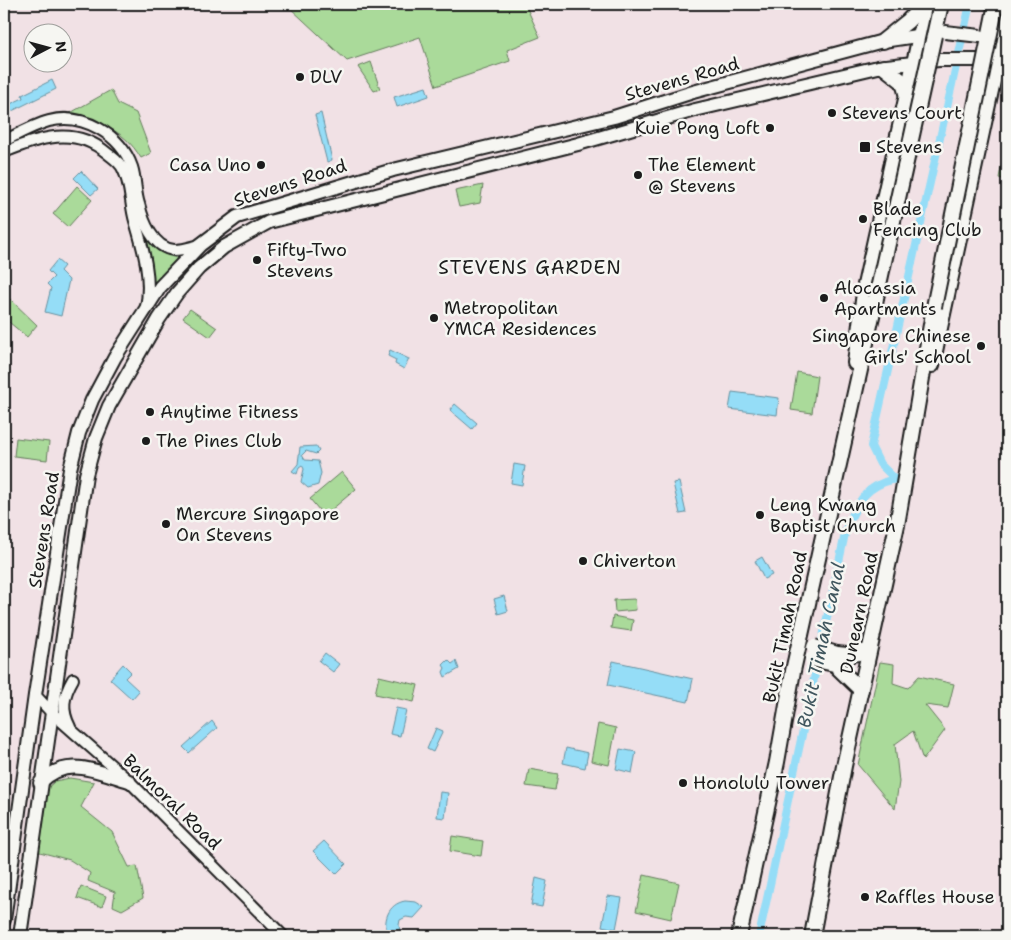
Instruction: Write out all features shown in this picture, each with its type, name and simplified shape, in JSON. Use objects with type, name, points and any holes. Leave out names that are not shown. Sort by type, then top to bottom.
[{"type":"highway","points":[[883,41],[908,21],[924,4]]},
{"type":"highway","points":[[856,393],[853,379],[865,285],[927,4]]},
{"type":"highway","name":"Bukit Timah Road","points":[[739,936],[777,762],[793,671],[941,4]]},
{"type":"highway","name":"Dunearn Road","points":[[812,936],[831,830],[897,525],[915,429],[934,307],[996,4]]},
{"type":"highway","points":[[915,429],[940,336],[992,85],[1003,60],[1007,16]]},
{"type":"highway","points":[[884,67],[902,82],[906,94]]},
{"type":"highway","points":[[992,85],[997,78],[1007,71]]},
{"type":"highway","points":[[804,622],[813,653]]},
{"type":"highway","points":[[813,653],[835,659],[870,651]]},
{"type":"highway","points":[[793,671],[813,653]]},
{"type":"highway","points":[[835,659],[861,690]]},
{"type":"main road","name":"Stevens Road","points":[[4,920],[35,695],[70,469],[79,433],[92,400],[115,357],[145,310],[160,287],[200,245],[237,217],[278,203],[393,170],[558,131],[883,41],[945,32],[980,36],[1005,42]]},
{"type":"main road","name":"Stevens Road","points":[[20,936],[40,783],[86,474],[96,438],[109,406],[159,319],[177,293],[199,268],[224,247],[269,222],[578,144],[695,110],[884,67],[914,62],[974,59],[1003,60]]},
{"type":"main road","points":[[558,131],[564,143],[578,144]]},
{"type":"main road","points":[[49,613],[56,603],[68,595]]},
{"type":"main road","points":[[35,695],[58,664]]},
{"type":"main road","points":[[40,783],[57,769],[68,767],[89,769],[129,781]]},
{"type":"main road","points":[[8,885],[20,885],[28,873]]},
{"type":"street","points":[[4,140],[50,121],[64,119],[87,123],[106,132],[123,148],[132,166],[138,204],[147,230],[163,245],[172,250],[200,245]]},
{"type":"street","points":[[4,152],[38,139],[62,135],[81,138],[94,144],[118,162],[127,180],[131,207],[148,274],[148,295],[145,310]]},
{"type":"street","points":[[72,730],[64,710],[65,696],[73,680]]},
{"type":"street","name":"Balmoral Road","points":[[35,695],[51,712],[129,781],[283,936]]},
{"type":"green space","points":[[293,4],[525,4],[540,37],[507,50],[510,61],[436,86],[420,37],[347,61],[288,6]]},
{"type":"green space","points":[[371,62],[380,89],[374,91],[358,67]]},
{"type":"green space","points":[[111,90],[118,104],[136,113],[151,153],[141,158],[126,139],[109,128],[65,116]]},
{"type":"green space","points":[[1007,139],[1007,180],[999,178]]},
{"type":"green space","points":[[483,185],[480,203],[459,207],[455,191]]},
{"type":"green space","points":[[77,186],[92,200],[68,227],[53,214]]},
{"type":"green space","points":[[144,229],[163,252],[180,259],[154,291]]},
{"type":"green space","points":[[10,299],[37,325],[27,337],[4,318],[4,306]]},
{"type":"green space","points":[[190,309],[217,328],[210,337],[183,318]]},
{"type":"green space","points":[[797,372],[817,376],[812,413],[791,410]]},
{"type":"green space","points":[[16,438],[49,442],[47,460],[14,456]]},
{"type":"green space","points":[[342,472],[356,489],[324,516],[310,499]]},
{"type":"green space","points":[[635,599],[636,610],[615,612],[614,600]]},
{"type":"green space","points":[[613,616],[633,620],[631,631],[611,628]]},
{"type":"green space","points":[[880,662],[894,664],[893,683],[908,688],[919,676],[954,684],[948,708],[925,705],[945,730],[923,760],[913,731],[895,744],[899,782],[895,809],[858,765]]},
{"type":"green space","points":[[379,676],[418,685],[414,702],[375,694]]},
{"type":"green space","points":[[598,724],[616,728],[609,765],[591,761]]},
{"type":"green space","points":[[529,769],[558,774],[555,790],[526,786]]},
{"type":"green space","points":[[70,778],[94,782],[81,807],[112,832],[129,867],[137,866],[143,898],[122,910],[113,906],[115,892],[88,881],[90,873],[70,860],[36,851],[43,792],[55,781]]},
{"type":"green space","points":[[452,836],[483,841],[481,856],[450,851]]},
{"type":"green space","points":[[644,875],[679,883],[671,919],[636,911]]},
{"type":"green space","points":[[81,886],[106,896],[102,907],[77,898]]},
{"type":"water","points":[[52,80],[56,89],[4,115],[4,107],[23,98],[22,95]]},
{"type":"water","points":[[426,87],[429,96],[397,107],[394,97]]},
{"type":"water","points":[[321,113],[332,160],[327,162],[315,115]]},
{"type":"water","points":[[81,171],[98,189],[91,195],[74,178]]},
{"type":"water","points":[[57,260],[64,266],[60,271],[69,280],[61,316],[45,312],[51,288],[47,284],[54,277],[48,271]]},
{"type":"water","points":[[390,350],[409,359],[404,369],[395,364],[396,360],[388,356]]},
{"type":"water","points":[[732,392],[779,398],[777,415],[729,409]]},
{"type":"water","points":[[455,404],[477,423],[472,429],[450,410]]},
{"type":"water","points":[[316,446],[319,451],[316,454],[306,451],[302,455],[305,460],[318,461],[321,473],[318,485],[308,488],[301,482],[304,469],[302,465],[299,467],[297,474],[292,471],[298,464],[300,447]]},
{"type":"water","points":[[514,464],[525,466],[522,485],[511,483]]},
{"type":"water","points":[[679,482],[686,513],[680,514],[673,483]]},
{"type":"water","points":[[762,557],[772,575],[764,579],[755,561]]},
{"type":"water","points":[[504,596],[508,611],[498,614],[494,599]]},
{"type":"water","points":[[325,653],[339,664],[333,672],[319,661]]},
{"type":"water","points":[[448,660],[452,664],[456,661],[459,669],[445,677],[443,665]]},
{"type":"water","points":[[613,661],[693,679],[688,702],[608,685]]},
{"type":"water","points":[[123,664],[131,672],[125,678],[139,691],[132,699],[110,679]]},
{"type":"water","points":[[396,708],[406,710],[400,736],[390,734]]},
{"type":"water","points":[[212,721],[217,728],[189,753],[183,747]]},
{"type":"water","points":[[436,728],[443,731],[433,752],[427,749]]},
{"type":"water","points":[[566,748],[588,753],[585,768],[563,763]]},
{"type":"water","points":[[620,749],[636,752],[632,773],[616,769]]},
{"type":"water","points":[[440,792],[448,793],[445,818],[437,817]]},
{"type":"water","points":[[324,841],[346,864],[336,874],[313,851]]},
{"type":"water","points":[[536,878],[547,881],[542,907],[531,905]]},
{"type":"water","points":[[608,896],[622,898],[616,929],[602,926]]},
{"type":"water","points":[[405,901],[416,902],[424,907],[414,918],[406,917],[400,920],[400,932],[411,933],[413,936],[388,936],[386,919],[388,914],[394,906]]},
{"type":"waterway","name":"Bukit Timah Canal","points":[[895,479],[880,464],[871,446],[970,4]]},
{"type":"waterway","name":"Bukit Timah Canal","points":[[759,936],[846,529],[863,497],[876,486],[895,479]]},
{"type":"place","name":"DLV","points":[[300,77]]},
{"type":"place","name":"Stevens Court","points":[[832,113]]},
{"type":"place","name":"Kuie Pong Loft","points":[[770,128]]},
{"type":"place","name":"Stevens","points":[[865,147]]},
{"type":"place","name":"Casa Uno","points":[[261,165]]},
{"type":"place","name":"The Element @ Stevens","points":[[638,175]]},
{"type":"place","name":"Blade Fencing Club","points":[[863,219]]},
{"type":"place","name":"Fifty-Two Stevens","points":[[257,260]]},
{"type":"place","name":"Alocassia Apartments","points":[[824,298]]},
{"type":"place","name":"Metropolitan YMCA Residences","points":[[434,318]]},
{"type":"place","name":"Singapore Chinese Girls' School","points":[[981,346]]},
{"type":"place","name":"Anytime Fitness","points":[[150,412]]},
{"type":"place","name":"The Pines Club","points":[[146,441]]},
{"type":"place","name":"Leng Kwang Baptist Church","points":[[760,515]]},
{"type":"place","name":"Mercure Singapore On Stevens","points":[[166,524]]},
{"type":"place","name":"Chiverton","points":[[583,561]]},
{"type":"place","name":"Honolulu Tower","points":[[683,783]]},
{"type":"place","name":"Raffles House","points":[[865,897]]},
{"type":"district","name":"STEVENS GARDEN","points":[[530,267]]}]
